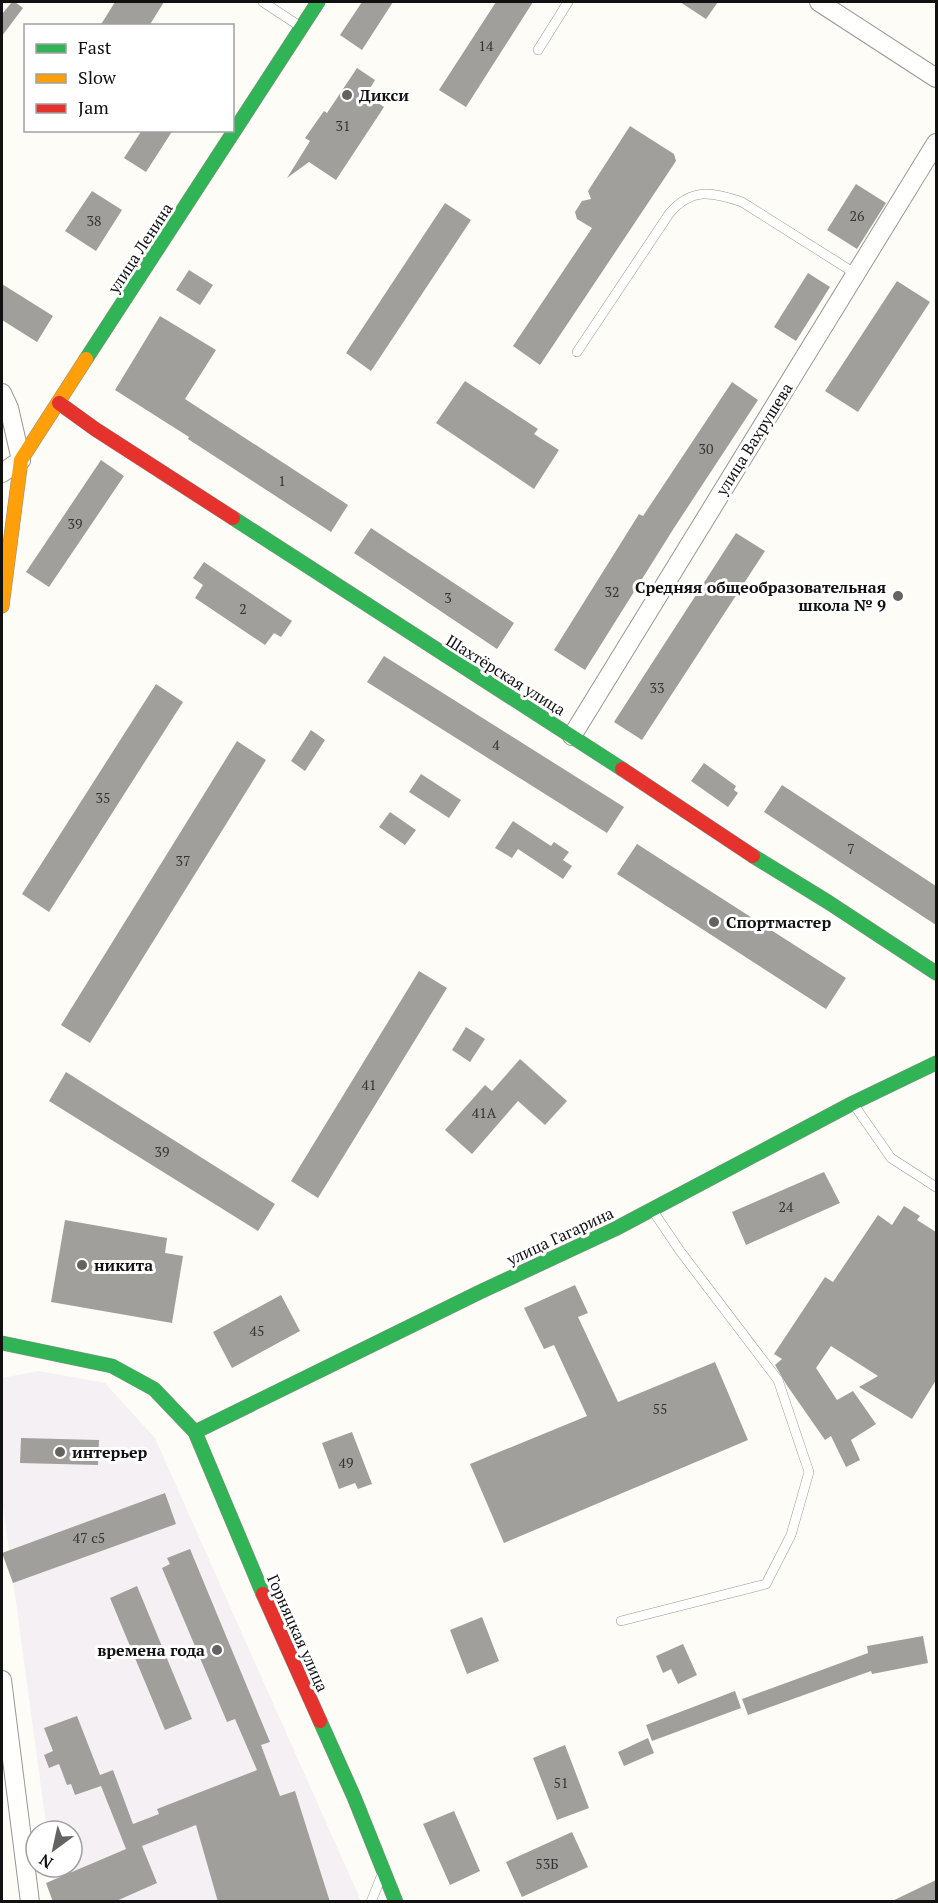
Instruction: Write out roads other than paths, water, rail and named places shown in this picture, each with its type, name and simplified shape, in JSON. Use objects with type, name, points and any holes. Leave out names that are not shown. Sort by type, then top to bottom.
[{"type":"street","name":"улица Ленина","points":[[234,131],[318,2]]},
{"type":"street","points":[[819,2],[936,78]]},
{"type":"street","name":"улица Ленина","points":[[2,606],[21,460],[234,132]]},
{"type":"street","name":"улица Вахрушева","points":[[572,736],[936,142]]},
{"type":"street","points":[[2,393],[9,408],[21,460],[2,473]]},
{"type":"street","name":"Шахтёрская улица","points":[[59,404],[94,429],[936,973]]},
{"type":"street","name":"улица Гагарина","points":[[195,1432],[652,1209],[853,1103],[936,1063]]},
{"type":"street","name":"Горняцкая улица","points":[[2,1343],[112,1366],[154,1389],[195,1432],[251,1568],[396,1902]]},
{"type":"street","points":[[2,1680],[30,1902]]},
{"type":"lane","points":[[263,2],[301,27]]},
{"type":"lane","points":[[538,50],[568,2]]},
{"type":"lane","points":[[577,352],[669,214],[688,198],[704,193],[721,195],[742,202],[856,274]]},
{"type":"lane","points":[[853,1103],[891,1158],[936,1187]]},
{"type":"lane","points":[[621,1621],[766,1584],[791,1535],[809,1472],[778,1380],[680,1251],[652,1209]]},
{"type":"lane","points":[[371,1902],[384,1870]]},
{"type":"place","name":"Дикси","points":[[347,95]]},
{"type":"place","name":"Средняя общеобразовательная школа № 9","points":[[898,596]]},
{"type":"place","name":"Спортмастер","points":[[714,922]]},
{"type":"place","name":"никита","points":[[82,1265]]},
{"type":"place","name":"интерьер","points":[[60,1452]]},
{"type":"place","name":"времена года","points":[[217,1650]]}]
